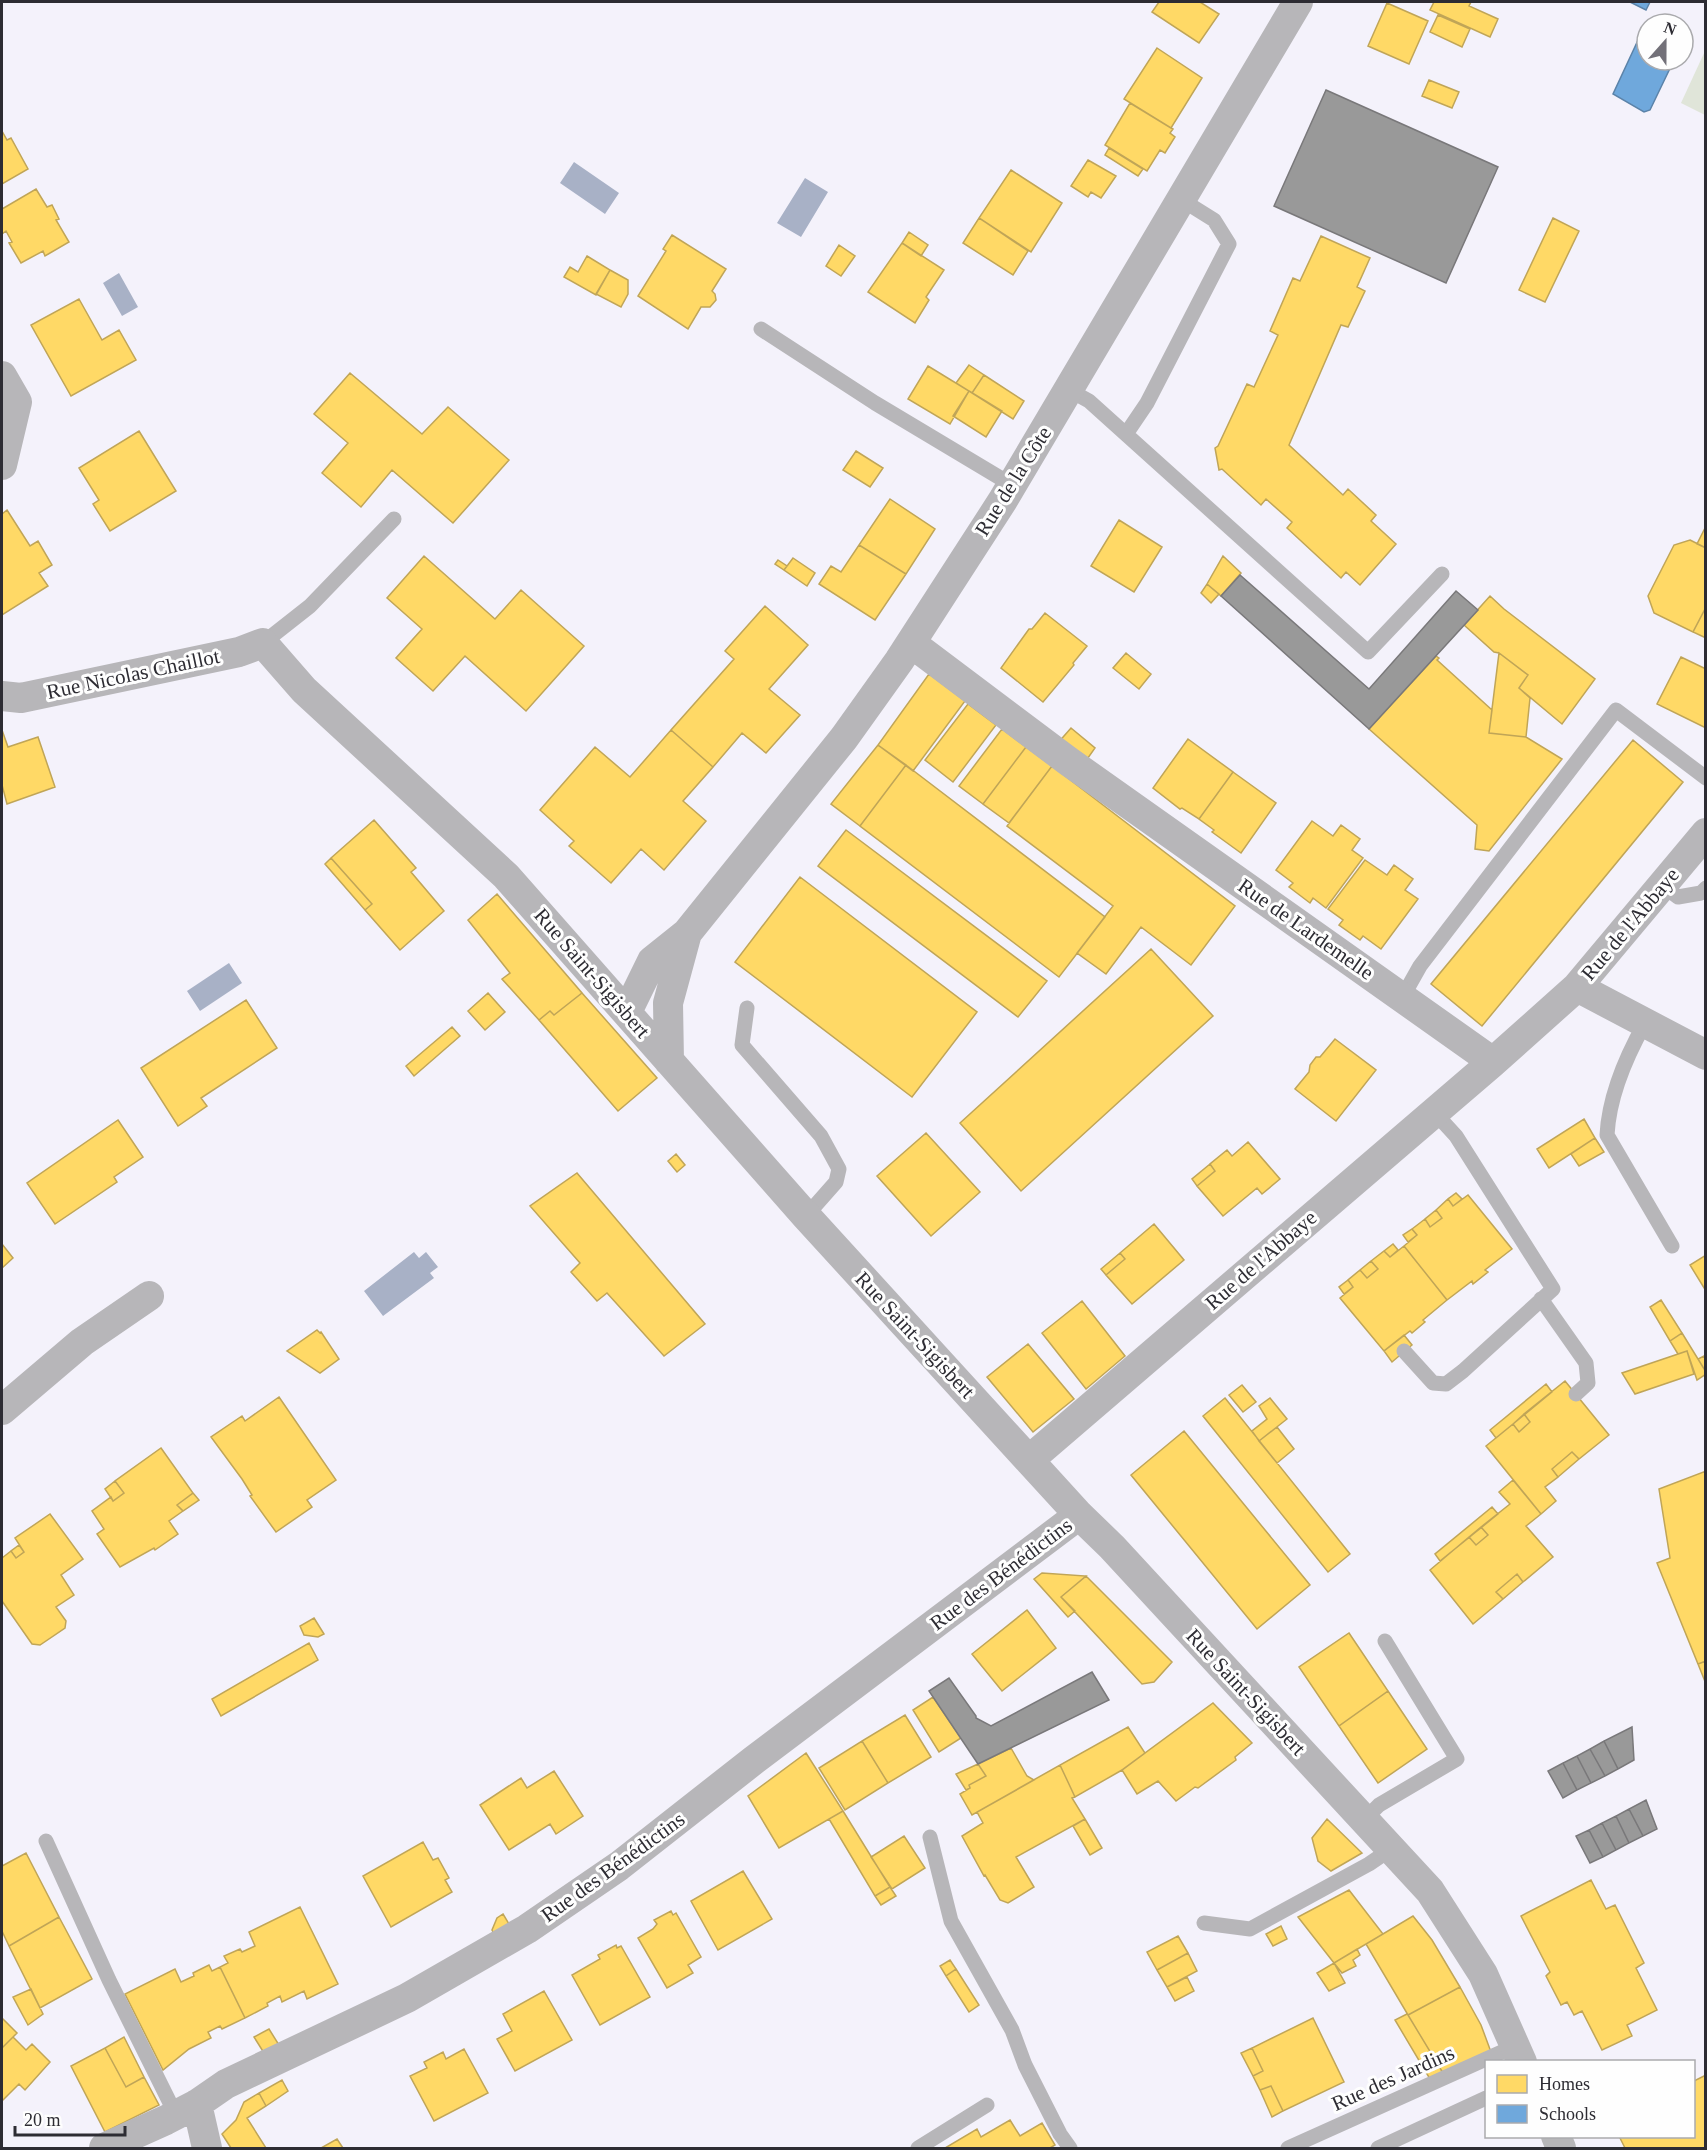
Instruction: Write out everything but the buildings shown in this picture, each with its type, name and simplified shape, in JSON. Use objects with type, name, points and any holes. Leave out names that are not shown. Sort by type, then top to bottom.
[{"type":"street","name":"Rue de la Côte","points":[[627,1012],[652,961],[687,933],[843,738],[911,643],[1012,485],[1298,2]]},
{"type":"street","points":[[2,376],[17,402],[2,465]]},
{"type":"street","name":"Rue Nicolas Chaillot","points":[[2,696],[21,698],[239,652],[263,643]]},
{"type":"street","name":"Rue Saint-Sigisbert","points":[[263,643],[304,690],[506,876],[806,1216],[1079,1515],[1112,1547],[1430,1891],[1483,1974],[1519,2054]]},
{"type":"street","name":"Rue de Lardemelle","points":[[911,643],[1077,767],[1493,1062]]},
{"type":"street","name":"Rue de l'Abbaye","points":[[1577,987],[1706,833]]},
{"type":"street","name":"Rue de la Côte","points":[[669,1061],[668,1003],[687,933]]},
{"type":"street","points":[[1493,1062],[1577,987],[1706,1055]]},
{"type":"street","name":"Rue de l'Abbaye","points":[[1029,1460],[1493,1062]]},
{"type":"street","points":[[2,1410],[82,1342],[149,1296]]},
{"type":"street","name":"Rue des Bénédictins","points":[[104,2148],[186,2109],[226,2084],[407,1998],[527,1929],[619,1866],[754,1760],[1079,1515]]},
{"type":"street","points":[[186,2109],[207,2148]]},
{"type":"lane","points":[[1126,434],[1147,404],[1228,244],[1214,220],[1182,200]]},
{"type":"lane","points":[[760,329],[875,403],[1012,485]]},
{"type":"lane","points":[[1069,390],[1089,401],[1368,652],[1442,574]]},
{"type":"lane","points":[[263,643],[310,606],[394,519]]},
{"type":"lane","points":[[1402,998],[1420,966],[1616,710],[1706,778]]},
{"type":"lane","points":[[1662,885],[1678,897],[1701,892],[1706,888]]},
{"type":"lane","points":[[747,1008],[742,1045],[821,1136],[839,1169],[836,1182],[806,1216]]},
{"type":"lane","points":[[1645,1023],[1630,1048],[1608,1118],[1607,1135],[1672,1246]]},
{"type":"lane","points":[[1404,1352],[1433,1383],[1446,1384],[1553,1289],[1456,1137],[1434,1113]]},
{"type":"lane","points":[[1541,1299],[1586,1363],[1588,1383],[1576,1394]]},
{"type":"lane","points":[[1365,1820],[1379,1805],[1456,1759],[1385,1641]]},
{"type":"lane","points":[[930,1837],[951,1921],[1012,2030],[1025,2065],[1060,2134],[1070,2148]]},
{"type":"lane","points":[[46,1841],[109,1980],[186,2109]]},
{"type":"lane","points":[[1204,1923],[1250,1929],[1369,1864],[1390,1849]]},
{"type":"lane","name":"Rue des Jardins","points":[[1504,2060],[1519,2054]]},
{"type":"lane","name":"Rue des Jardins","points":[[1288,2148],[1485,2068]]},
{"type":"lane","points":[[1378,2148],[1485,2098]]},
{"type":"lane","points":[[918,2148],[987,2105]]},
{"type":"shaded area","points":[[1705,51],[1706,115],[1681,103]]},
{"type":"water","points":[[574,162],[619,193],[605,214],[560,183]]},
{"type":"water","points":[[805,178],[828,192],[801,237],[777,223]]},
{"type":"water","points":[[119,273],[138,307],[122,316],[103,283]]},
{"type":"water","points":[[229,963],[242,983],[200,1011],[187,991]]},
{"type":"water","points":[[414,1252],[419,1258],[426,1252],[438,1267],[430,1273],[434,1278],[383,1316],[364,1291]]}]
